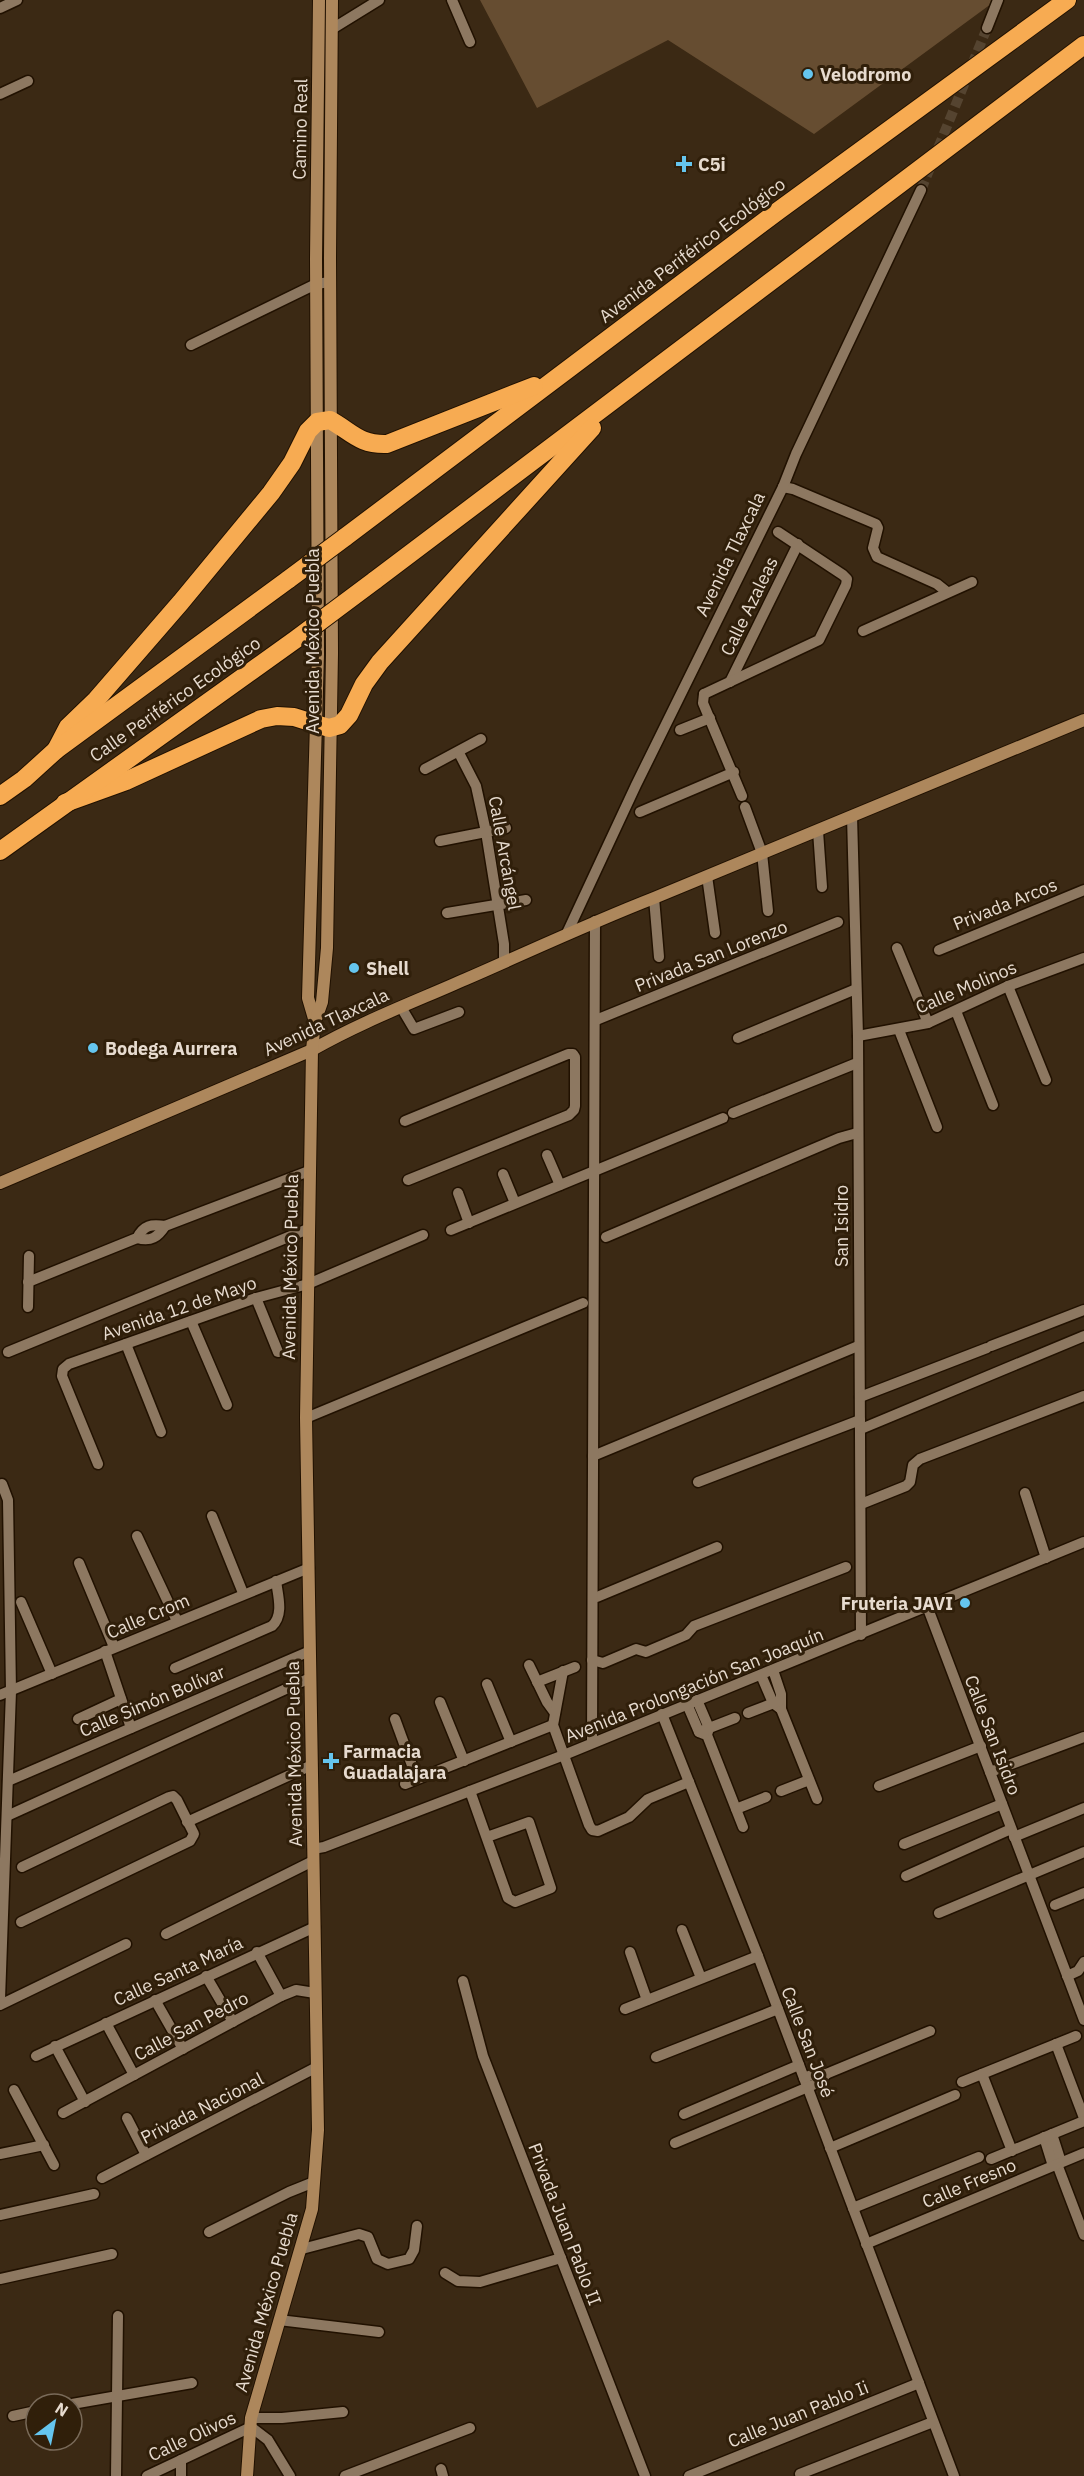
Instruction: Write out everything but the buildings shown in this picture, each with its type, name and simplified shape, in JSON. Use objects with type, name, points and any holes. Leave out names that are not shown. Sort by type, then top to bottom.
[{"type":"highway","name":"Avenida Periférico Ecológico","points":[[344,538],[555,378],[1067,0]]},
{"type":"highway","points":[[65,802],[126,781],[261,719],[277,716],[294,717],[322,727],[340,725],[349,715],[364,684],[380,662],[546,481],[615,400],[1084,45]]},
{"type":"highway","points":[[56,750],[68,727],[96,700],[272,493],[292,463],[308,431],[324,421],[364,442],[387,444],[555,378]]},
{"type":"highway","name":"Calle Periférico Ecológico","points":[[0,852],[65,802],[299,637],[615,400]]},
{"type":"highway","name":"Calle Periférico Ecológico","points":[[0,796],[24,779],[56,750],[344,538]]},
{"type":"main road","name":"Camino Real","points":[[316,259],[319,0]]},
{"type":"main road","name":"Camino Real","points":[[330,258],[332,0]]},
{"type":"main road","name":"Avenida México Puebla","points":[[247,2476],[251,2422],[312,2209],[318,2130],[306,1418],[312,1050],[315,1022],[322,1002],[327,948],[318,654],[330,258]]},
{"type":"main road","name":"Avenida México Puebla","points":[[316,259],[324,421]]},
{"type":"main road","name":"Avenida Tlaxcala","points":[[0,1183],[312,1050],[347,1030],[595,921],[1084,720]]},
{"type":"main road","name":"Avenida México Puebla","points":[[315,1022],[308,998],[322,727]]},
{"type":"street","points":[[0,9],[17,0]]},
{"type":"street","points":[[332,29],[379,0]]},
{"type":"street","points":[[452,0],[470,42]]},
{"type":"street","points":[[987,28],[998,0]]},
{"type":"street","points":[[0,94],[28,81]]},
{"type":"street","name":"Avenida Tlaxcala","points":[[567,933],[636,785],[783,487],[796,454],[921,190]]},
{"type":"street","points":[[191,345],[316,284],[330,282]]},
{"type":"street","points":[[783,487],[793,489],[876,524],[878,528],[873,548],[877,557],[937,584],[947,592]]},
{"type":"street","points":[[685,688],[704,694],[819,640],[847,579],[778,531]]},
{"type":"street","name":"Calle Azaleas","points":[[730,682],[798,544]]},
{"type":"street","points":[[863,631],[972,582]]},
{"type":"street","points":[[704,694],[704,703],[734,772],[762,854],[768,911]]},
{"type":"street","points":[[680,730],[710,718]]},
{"type":"street","points":[[425,769],[459,753],[481,739]]},
{"type":"street","name":"Calle Arcángel","points":[[459,753],[473,777],[486,832],[504,962]]},
{"type":"street","points":[[640,812],[734,772]]},
{"type":"street","name":"San Isidro","points":[[852,816],[858,1036],[861,1635]]},
{"type":"street","points":[[440,841],[506,828]]},
{"type":"street","points":[[818,831],[822,887]]},
{"type":"street","points":[[707,876],[715,933]]},
{"type":"street","name":"Privada Arcos","points":[[939,950],[1084,890]]},
{"type":"street","points":[[654,898],[659,957]]},
{"type":"street","points":[[447,913],[525,900]]},
{"type":"street","points":[[592,1743],[596,1170],[595,921]]},
{"type":"street","name":"Privada San Lorenzo","points":[[596,1020],[838,922]]},
{"type":"street","points":[[897,948],[927,1023]]},
{"type":"street","name":"Calle Molinos","points":[[858,1036],[927,1023],[1008,986],[1084,958]]},
{"type":"street","points":[[1008,986],[1046,1080]]},
{"type":"street","points":[[738,1038],[856,989]]},
{"type":"street","points":[[401,1007],[414,1029],[459,1012]]},
{"type":"street","points":[[956,1011],[993,1105]]},
{"type":"street","points":[[899,1030],[937,1128]]},
{"type":"street","points":[[405,1121],[568,1054],[573,1054],[575,1057],[574,1110],[569,1115],[408,1180]]},
{"type":"street","points":[[451,1230],[857,1063]]},
{"type":"street","points":[[576,1079],[595,1078]]},
{"type":"street","points":[[606,1237],[839,1137],[857,1133]]},
{"type":"street","points":[[547,1155],[560,1185]]},
{"type":"street","points":[[28,1282],[137,1238],[145,1240],[154,1238],[165,1226],[309,1171]]},
{"type":"street","points":[[503,1174],[515,1203]]},
{"type":"street","points":[[458,1193],[469,1223]]},
{"type":"street","points":[[8,1352],[308,1229]]},
{"type":"street","name":"Avenida 12 de Mayo","points":[[98,1464],[62,1376],[63,1369],[69,1364],[256,1298],[308,1284],[423,1235]]},
{"type":"street","points":[[28,1307],[29,1256]]},
{"type":"street","points":[[256,1298],[278,1352]]},
{"type":"street","points":[[306,1418],[583,1303]]},
{"type":"street","points":[[860,1397],[1084,1310]]},
{"type":"street","points":[[191,1321],[227,1406]]},
{"type":"street","points":[[698,1482],[860,1424],[1084,1336]]},
{"type":"street","points":[[126,1344],[162,1432]]},
{"type":"street","points":[[593,1456],[858,1346]]},
{"type":"street","points":[[861,1504],[910,1482],[913,1465],[920,1459],[1084,1396]]},
{"type":"street","points":[[0,1999],[11,1688],[4,1536],[8,1500],[2,1484]]},
{"type":"street","points":[[1025,1493],[1046,1558]]},
{"type":"street","points":[[212,1516],[243,1593]]},
{"type":"street","points":[[137,1536],[177,1621]]},
{"type":"street","name":"Avenida Prolongación San Joaquín","points":[[166,1934],[324,1847],[564,1755],[1084,1542]]},
{"type":"street","points":[[593,1596],[597,1597],[717,1547]]},
{"type":"street","points":[[79,1563],[109,1649],[130,1728]]},
{"type":"street","points":[[592,1660],[603,1663],[636,1649],[646,1652],[686,1635],[694,1626],[846,1567]]},
{"type":"street","name":"Calle Crom","points":[[0,1695],[11,1688],[52,1674],[243,1593],[309,1568]]},
{"type":"street","points":[[175,1668],[272,1626],[278,1621],[276,1581]]},
{"type":"street","points":[[21,1602],[52,1674]]},
{"type":"street","name":"Calle San Isidro","points":[[927,1606],[1084,2020]]},
{"type":"street","name":"Calle Simón Bolívar","points":[[8,1782],[310,1651]]},
{"type":"street","points":[[528,1665],[555,1713]]},
{"type":"street","points":[[537,1682],[575,1667]]},
{"type":"street","points":[[773,1670],[778,1704]]},
{"type":"street","points":[[563,1671],[554,1725],[592,1830],[598,1831],[630,1817],[648,1799],[689,1782]]},
{"type":"street","points":[[761,1675],[778,1704],[817,1799]]},
{"type":"street","points":[[7,1816],[310,1678]]},
{"type":"street","points":[[0,1679],[11,1688]]},
{"type":"street","points":[[487,1684],[510,1742]]},
{"type":"street","points":[[78,1719],[121,1699]]},
{"type":"street","points":[[440,1702],[464,1761]]},
{"type":"street","points":[[692,1702],[743,1827]]},
{"type":"street","points":[[748,1713],[778,1704]]},
{"type":"street","name":"Calle San José","points":[[662,1714],[758,1956],[954,2476]]},
{"type":"street","points":[[705,1732],[735,1718]]},
{"type":"street","points":[[395,1719],[417,1779]]},
{"type":"street","points":[[405,1784],[554,1725]]},
{"type":"street","points":[[990,1772],[1084,1737]]},
{"type":"street","points":[[879,1786],[981,1746]]},
{"type":"street","points":[[188,1821],[312,1766]]},
{"type":"street","points":[[781,1791],[809,1780]]},
{"type":"street","points":[[470,1791],[510,1901],[515,1902],[551,1888],[529,1822],[487,1837]]},
{"type":"street","points":[[21,1922],[190,1840],[194,1834],[173,1796],[22,1867]]},
{"type":"street","points":[[736,1809],[766,1797]]},
{"type":"street","points":[[904,1844],[1002,1804]]},
{"type":"street","points":[[906,1876],[1013,1833],[1084,1808]]},
{"type":"street","points":[[939,1913],[1084,1852]]},
{"type":"street","points":[[1055,1905],[1084,1893]]},
{"type":"street","name":"Calle Santa María","points":[[36,2056],[315,1927]]},
{"type":"street","points":[[682,1930],[701,1978]]},
{"type":"street","points":[[0,2005],[126,1944]]},
{"type":"street","points":[[257,1952],[281,1996]]},
{"type":"street","points":[[630,1952],[647,2000]]},
{"type":"street","points":[[625,2009],[758,1956]]},
{"type":"street","points":[[1065,1971],[1084,1960]]},
{"type":"street","points":[[206,1976],[233,2022]]},
{"type":"street","name":"Privada Juan Pablo II","points":[[463,1981],[483,2056],[645,2476]]},
{"type":"street","name":"Calle San Pedro","points":[[63,2114],[281,1996],[296,1990],[315,1993]]},
{"type":"street","points":[[154,2000],[183,2049]]},
{"type":"street","points":[[656,2058],[778,2009]]},
{"type":"street","points":[[106,2023],[134,2075]]},
{"type":"street","points":[[675,2143],[806,2082],[816,2073],[826,2074],[930,2031]]},
{"type":"street","points":[[962,2082],[1076,2036]]},
{"type":"street","points":[[991,2159],[1084,2120],[1056,2044]]},
{"type":"street","points":[[56,2046],[85,2102]]},
{"type":"street","points":[[684,2114],[799,2065]]},
{"type":"street","name":"Privada Nacional","points":[[102,2178],[317,2067]]},
{"type":"street","points":[[982,2074],[1012,2151]]},
{"type":"street","points":[[14,2090],[54,2165]]},
{"type":"street","points":[[830,2148],[955,2095]]},
{"type":"street","points":[[127,2118],[146,2155]]},
{"type":"street","points":[[1048,2136],[1084,2235]]},
{"type":"street","points":[[0,2154],[44,2145]]},
{"type":"street","name":"Calle Fresno","points":[[867,2244],[1084,2153]]},
{"type":"street","points":[[853,2208],[979,2157]]},
{"type":"street","points":[[209,2232],[314,2182]]},
{"type":"street","points":[[0,2215],[94,2194]]},
{"type":"street","points":[[302,2249],[359,2234],[368,2237],[377,2259],[388,2264],[409,2259],[414,2250],[417,2226]]},
{"type":"street","points":[[0,2279],[112,2254]]},
{"type":"street","points":[[445,2273],[459,2281],[480,2282],[561,2258]]},
{"type":"street","points":[[116,2476],[118,2316]]},
{"type":"street","points":[[279,2320],[379,2332]]},
{"type":"street","points":[[84,2402],[192,2383]]},
{"type":"street","name":"Calle Juan Pablo Ii","points":[[689,2476],[919,2383]]},
{"type":"street","points":[[251,2422],[343,2412]]},
{"type":"street","points":[[13,2416],[24,2414]]},
{"type":"street","points":[[251,2422],[268,2440],[290,2476]]},
{"type":"street","name":"Calle Olivos","points":[[147,2476],[251,2422]]},
{"type":"street","points":[[800,2474],[933,2422]]},
{"type":"street","points":[[345,2476],[470,2428]]},
{"type":"street","points":[[181,2460],[181,2476]]},
{"type":"shaded area","name":"Velodromo","points":[[480,0],[992,0],[991,4],[814,134],[668,40],[537,108]]},
{"type":"tunnel","points":[[921,190],[987,28]]},
{"type":"place","name":"Velodromo","points":[[808,74]]},
{"type":"place","name":"C5i","points":[[684,164]]},
{"type":"place","name":"Shell","points":[[354,968]]},
{"type":"place","name":"Bodega Aurrera","points":[[93,1048]]},
{"type":"place","name":"Fruteria JAVI","points":[[965,1603]]},
{"type":"place","name":"Farmacia Guadalajara","points":[[331,1761]]}]
